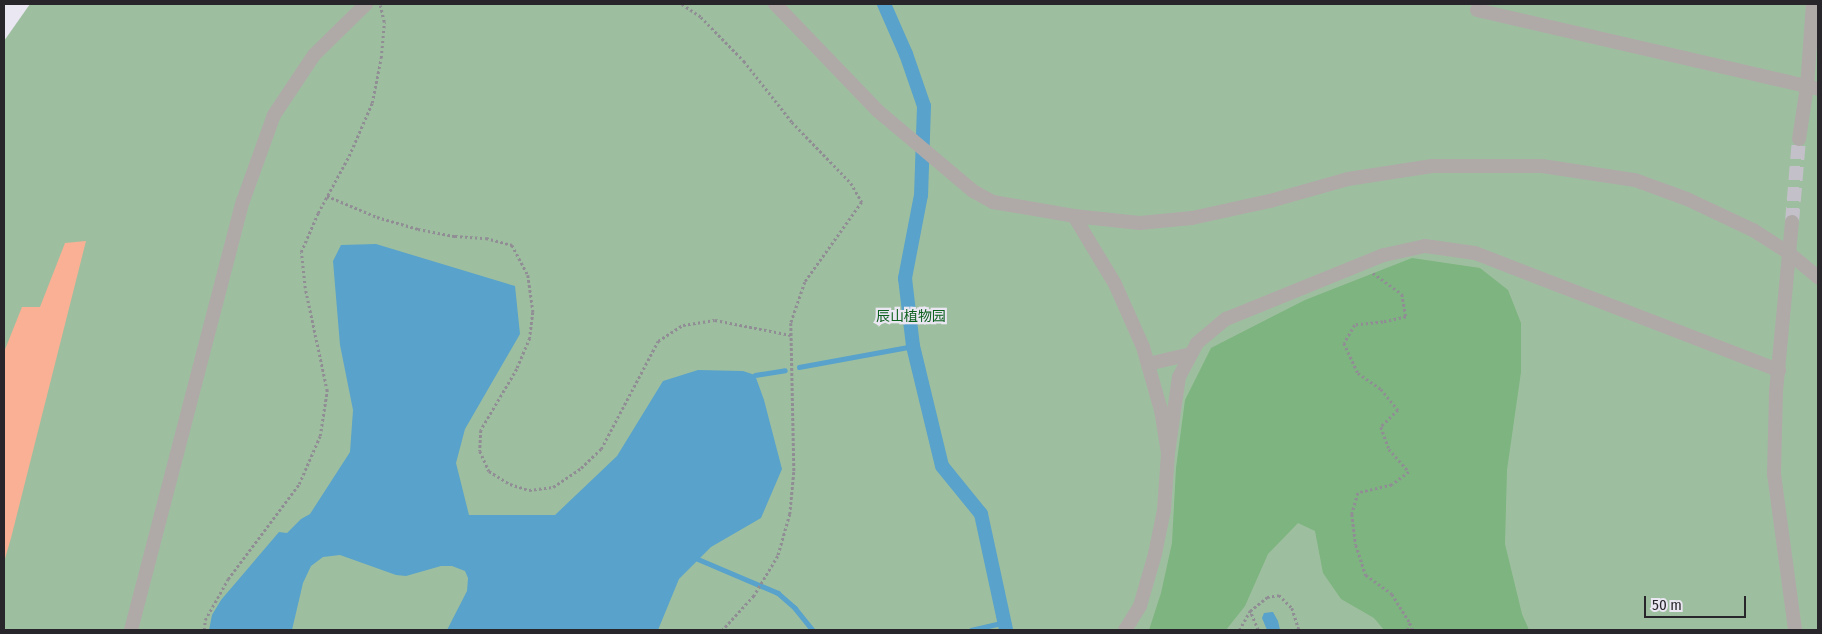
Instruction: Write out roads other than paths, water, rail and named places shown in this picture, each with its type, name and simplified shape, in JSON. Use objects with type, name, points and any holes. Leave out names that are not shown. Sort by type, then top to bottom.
[{"type":"lane","points":[[131,630],[243,201],[274,116],[314,55],[366,4]]},
{"type":"lane","points":[[775,4],[878,111],[973,191],[994,202],[1074,216],[1140,223],[1183,219],[1270,201],[1348,179],[1423,167],[1542,166],[1635,180],[1687,199],[1736,222],[1789,253],[1818,277]]},
{"type":"lane","points":[[1799,139],[1813,88],[1813,4]]},
{"type":"lane","points":[[1478,10],[1813,88]]},
{"type":"lane","points":[[1074,216],[1115,284],[1148,364],[1161,410],[1168,453]]},
{"type":"lane","points":[[1792,222],[1779,370],[1774,474],[1795,630]]},
{"type":"lane","points":[[1124,630],[1140,606],[1155,554],[1164,510],[1168,453],[1179,377],[1197,343],[1226,319],[1384,254],[1425,246],[1475,253],[1779,370]]},
{"type":"lane","points":[[1148,364],[1191,354]]},
{"type":"water","points":[[376,244],[515,286],[520,334],[465,429],[456,463],[469,515],[555,515],[617,456],[663,381],[698,370],[743,371],[755,375],[764,400],[782,469],[761,518],[711,547],[679,579],[658,630],[447,630],[467,591],[468,578],[465,571],[452,566],[441,566],[406,576],[396,575],[340,555],[323,557],[311,566],[303,583],[292,630],[209,630],[212,615],[221,600],[279,532],[287,533],[301,519],[310,514],[350,452],[353,410],[340,345],[333,261],[341,245]]},
{"type":"water","points":[[1273,612],[1280,630],[1267,630],[1262,618],[1264,613]]},
{"type":"waterway","points":[[884,4],[906,54],[924,106],[921,195],[905,278],[913,346],[942,466],[981,514],[1006,630]]},
{"type":"waterway","points":[[799,367],[913,346]]},
{"type":"waterway","points":[[755,375],[785,370]]},
{"type":"waterway","points":[[698,559],[778,593],[795,608],[813,630]]},
{"type":"waterway","points":[[971,630],[1005,622]]},
{"type":"tunnel","points":[[1792,222],[1799,139]]},
{"type":"park label","name":"辰山植物园","points":[[911,317]]}]
